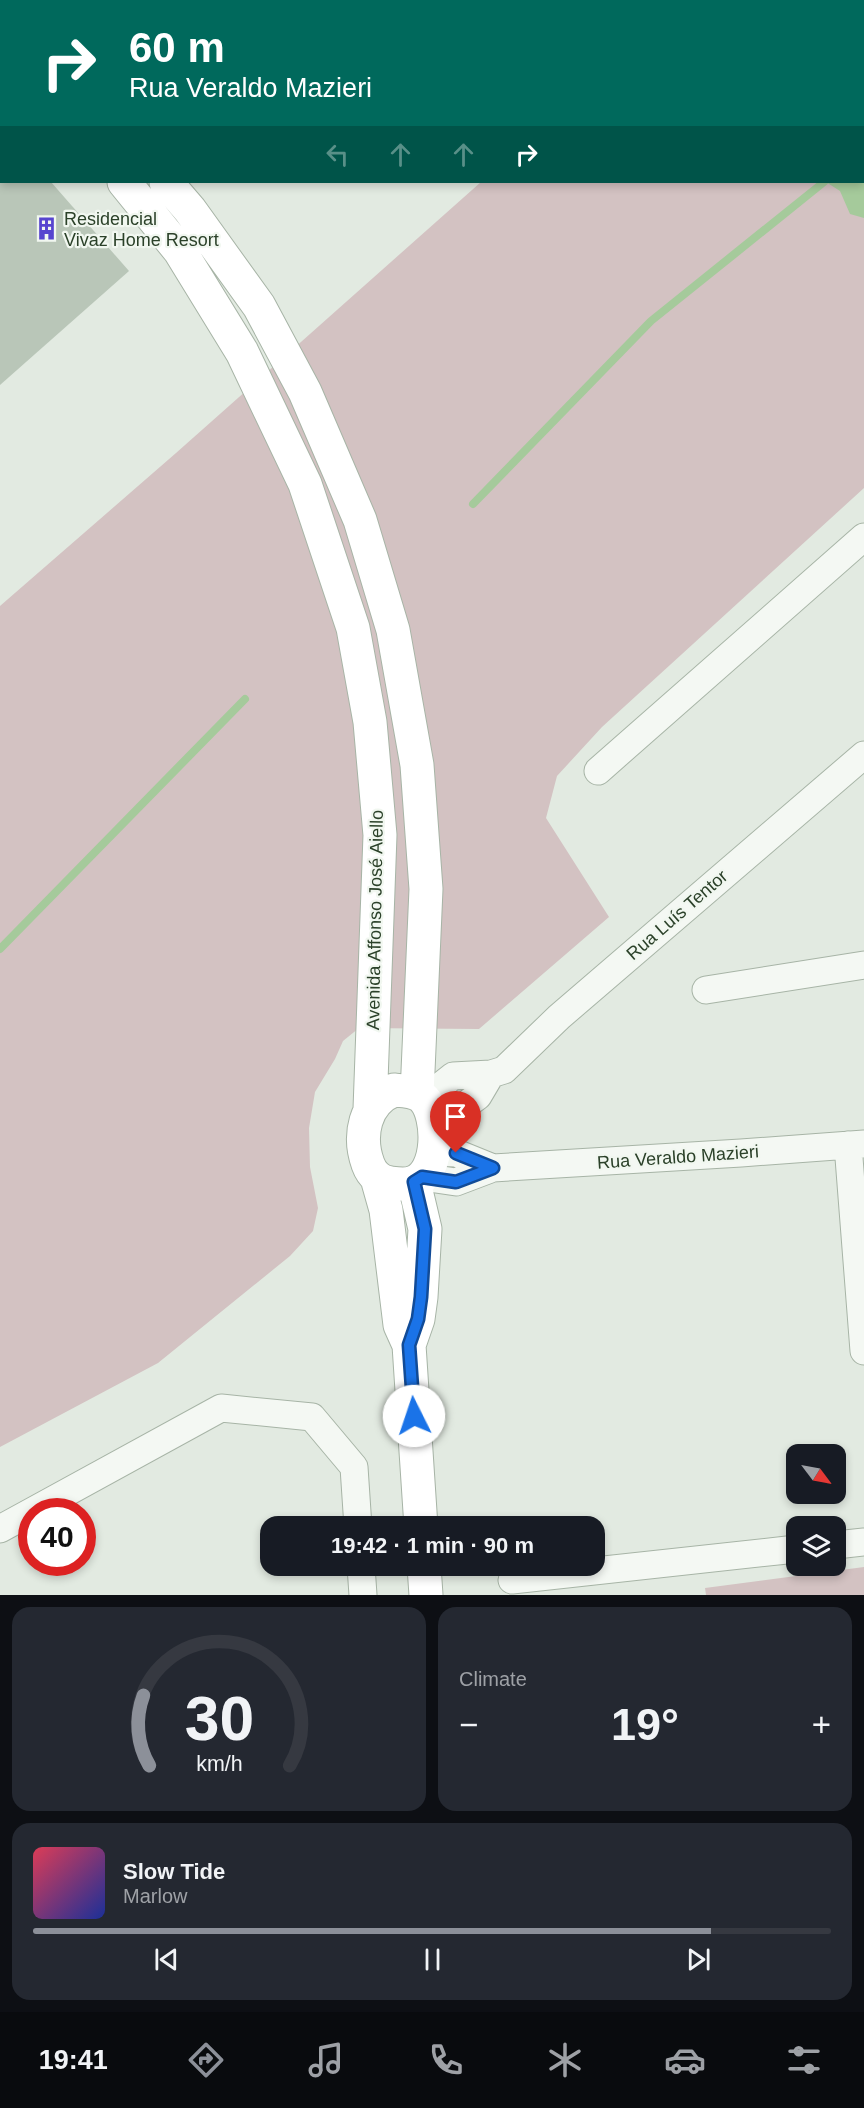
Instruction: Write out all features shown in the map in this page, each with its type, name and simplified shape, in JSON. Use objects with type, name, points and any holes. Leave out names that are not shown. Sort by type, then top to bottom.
[{"type":"street","name":"Avenida Affonso José Aiello","points":[[125,183],[180,251],[242,352],[305,484],[352,628],[370,722],[380,835],[370,1108],[364,1131],[366,1159],[370,1170],[377,1178]]},
{"type":"street","points":[[167,183],[190,210],[259,306],[305,392],[360,520],[393,630],[417,765],[426,890],[425,1229],[418,1319],[409,1345]]},
{"type":"street","points":[[598,771],[864,537]]},
{"type":"street","name":"Rua Luís Tentor","points":[[424,1139],[478,1096],[491,1074],[504,1070],[559,1017],[864,755]]},
{"type":"street","points":[[706,990],[862,963]]},
{"type":"street","points":[[370,1108],[382,1095],[394,1090],[424,1139]]},
{"type":"street","points":[[377,1178],[386,1183],[400,1184],[424,1139]]},
{"type":"street","name":"Rua Veraldo Mazieri","points":[[424,1139],[456,1182],[493,1168],[856,1144]]},
{"type":"street","points":[[856,1144],[864,1350]]},
{"type":"street","points":[[377,1178],[386,1209],[400,1325],[409,1345],[427,1516]]},
{"type":"street","points":[[0,1529],[221,1407],[312,1417],[354,1467],[357,1516]]},
{"type":"street","points":[[846,1544],[864,1542]]},
{"type":"street","points":[[511,1580],[786,1550]]},
{"type":"street","points":[[362,1576],[363,1595]]},
{"type":"street","points":[[425,1576],[426,1595]]},
{"type":"shaded area","points":[[480,183],[864,183],[864,488],[602,727],[557,776],[546,818],[609,917],[479,1029],[359,1028],[343,1041],[315,1092],[309,1128],[310,1167],[318,1208],[313,1231],[290,1256],[158,1363],[0,1447],[0,606]]},
{"type":"shaded area","points":[[828,183],[864,183],[864,218],[850,214],[840,191]]},
{"type":"shaded area","points":[[864,1567],[864,1595],[706,1595],[705,1588],[796,1576],[846,1576],[846,1569]]},
{"type":"building","name":"Residencial Vivaz Home Resort","points":[[0,183],[52,183],[129,271],[0,385]]},
{"type":"waterway","points":[[473,504],[651,321],[823,183]]},
{"type":"waterway","points":[[0,949],[245,699]]},
{"type":"place","name":"Residencial Vivaz Home Resort","points":[[46,229]]},
{"type":"route","points":[[414,1416],[409,1345],[418,1319],[425,1229],[414,1182],[422,1177],[456,1182],[493,1168],[456,1153]]}]
